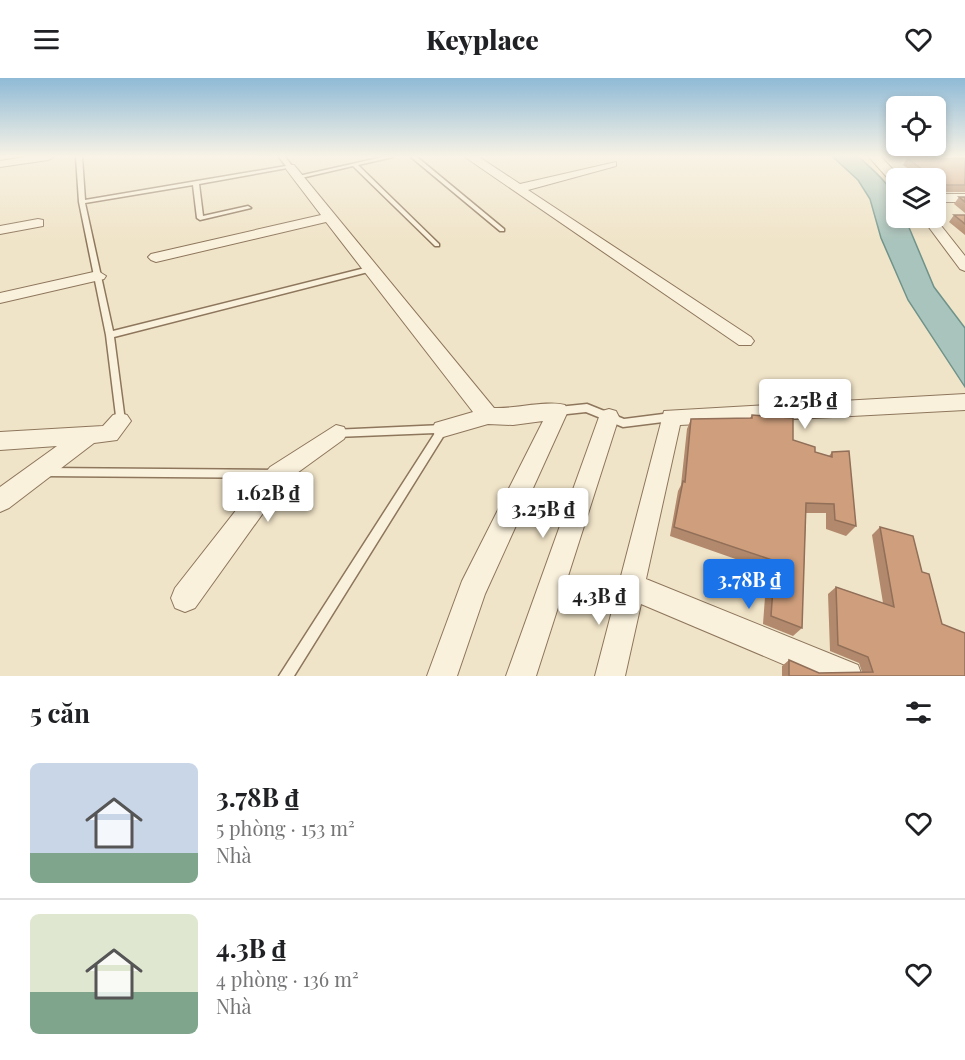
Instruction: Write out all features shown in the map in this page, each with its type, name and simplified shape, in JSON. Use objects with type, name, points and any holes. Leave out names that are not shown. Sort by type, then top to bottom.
[{"type":"street","points":[[304,185],[488,416]]},
{"type":"street","points":[[515,185],[745,341]]},
{"type":"street","points":[[520,188],[532,185]]},
{"type":"street","points":[[946,198],[965,198]]},
{"type":"street","points":[[156,256],[328,217]]},
{"type":"street","points":[[0,230],[38,223]]},
{"type":"street","points":[[935,228],[965,266]]},
{"type":"street","points":[[0,298],[98,276]]},
{"type":"street","points":[[610,676],[633,587],[671,417],[965,402]]},
{"type":"street","points":[[443,429],[488,416],[513,417],[558,411]]},
{"type":"street","points":[[442,676],[472,591],[558,411]]},
{"type":"street","points":[[521,676],[609,417]]},
{"type":"street","points":[[0,441],[109,434],[120,421]]},
{"type":"street","points":[[185,598],[278,474],[336,433]]},
{"type":"street","points":[[0,501],[36,472],[89,436]]},
{"type":"street","points":[[633,587],[847,676]]},
{"type":"lane","points":[[81,185],[82,202],[110,335],[120,421]]},
{"type":"lane","points":[[82,202],[190,185]]},
{"type":"lane","points":[[196,185],[200,218],[248,208]]},
{"type":"lane","points":[[375,185],[436,244]]},
{"type":"lane","points":[[448,185],[502,230]]},
{"type":"lane","points":[[110,335],[369,269]]},
{"type":"lane","points":[[558,411],[586,408],[623,423],[671,417]]},
{"type":"lane","points":[[336,433],[443,429]]},
{"type":"lane","points":[[286,676],[443,429]]},
{"type":"lane","points":[[36,472],[278,474]]},
{"type":"water","points":[[861,185],[886,185],[886,228],[909,228],[934,287],[965,328],[965,387],[908,300],[881,238],[870,199]]},
{"type":"building","points":[[954,215],[965,215],[965,224]]},
{"type":"building","points":[[752,415],[793,418],[793,440],[815,447],[815,452],[832,457],[832,452],[849,451],[856,526],[835,520],[834,504],[806,503],[802,628],[771,616],[775,561],[674,527],[683,481],[685,482],[691,419],[752,418]]},
{"type":"building","points":[[880,527],[913,536],[922,572],[929,574],[942,624],[965,633],[965,676],[789,676],[789,660],[819,673],[873,672],[868,657],[838,645],[836,587],[894,607]]}]
